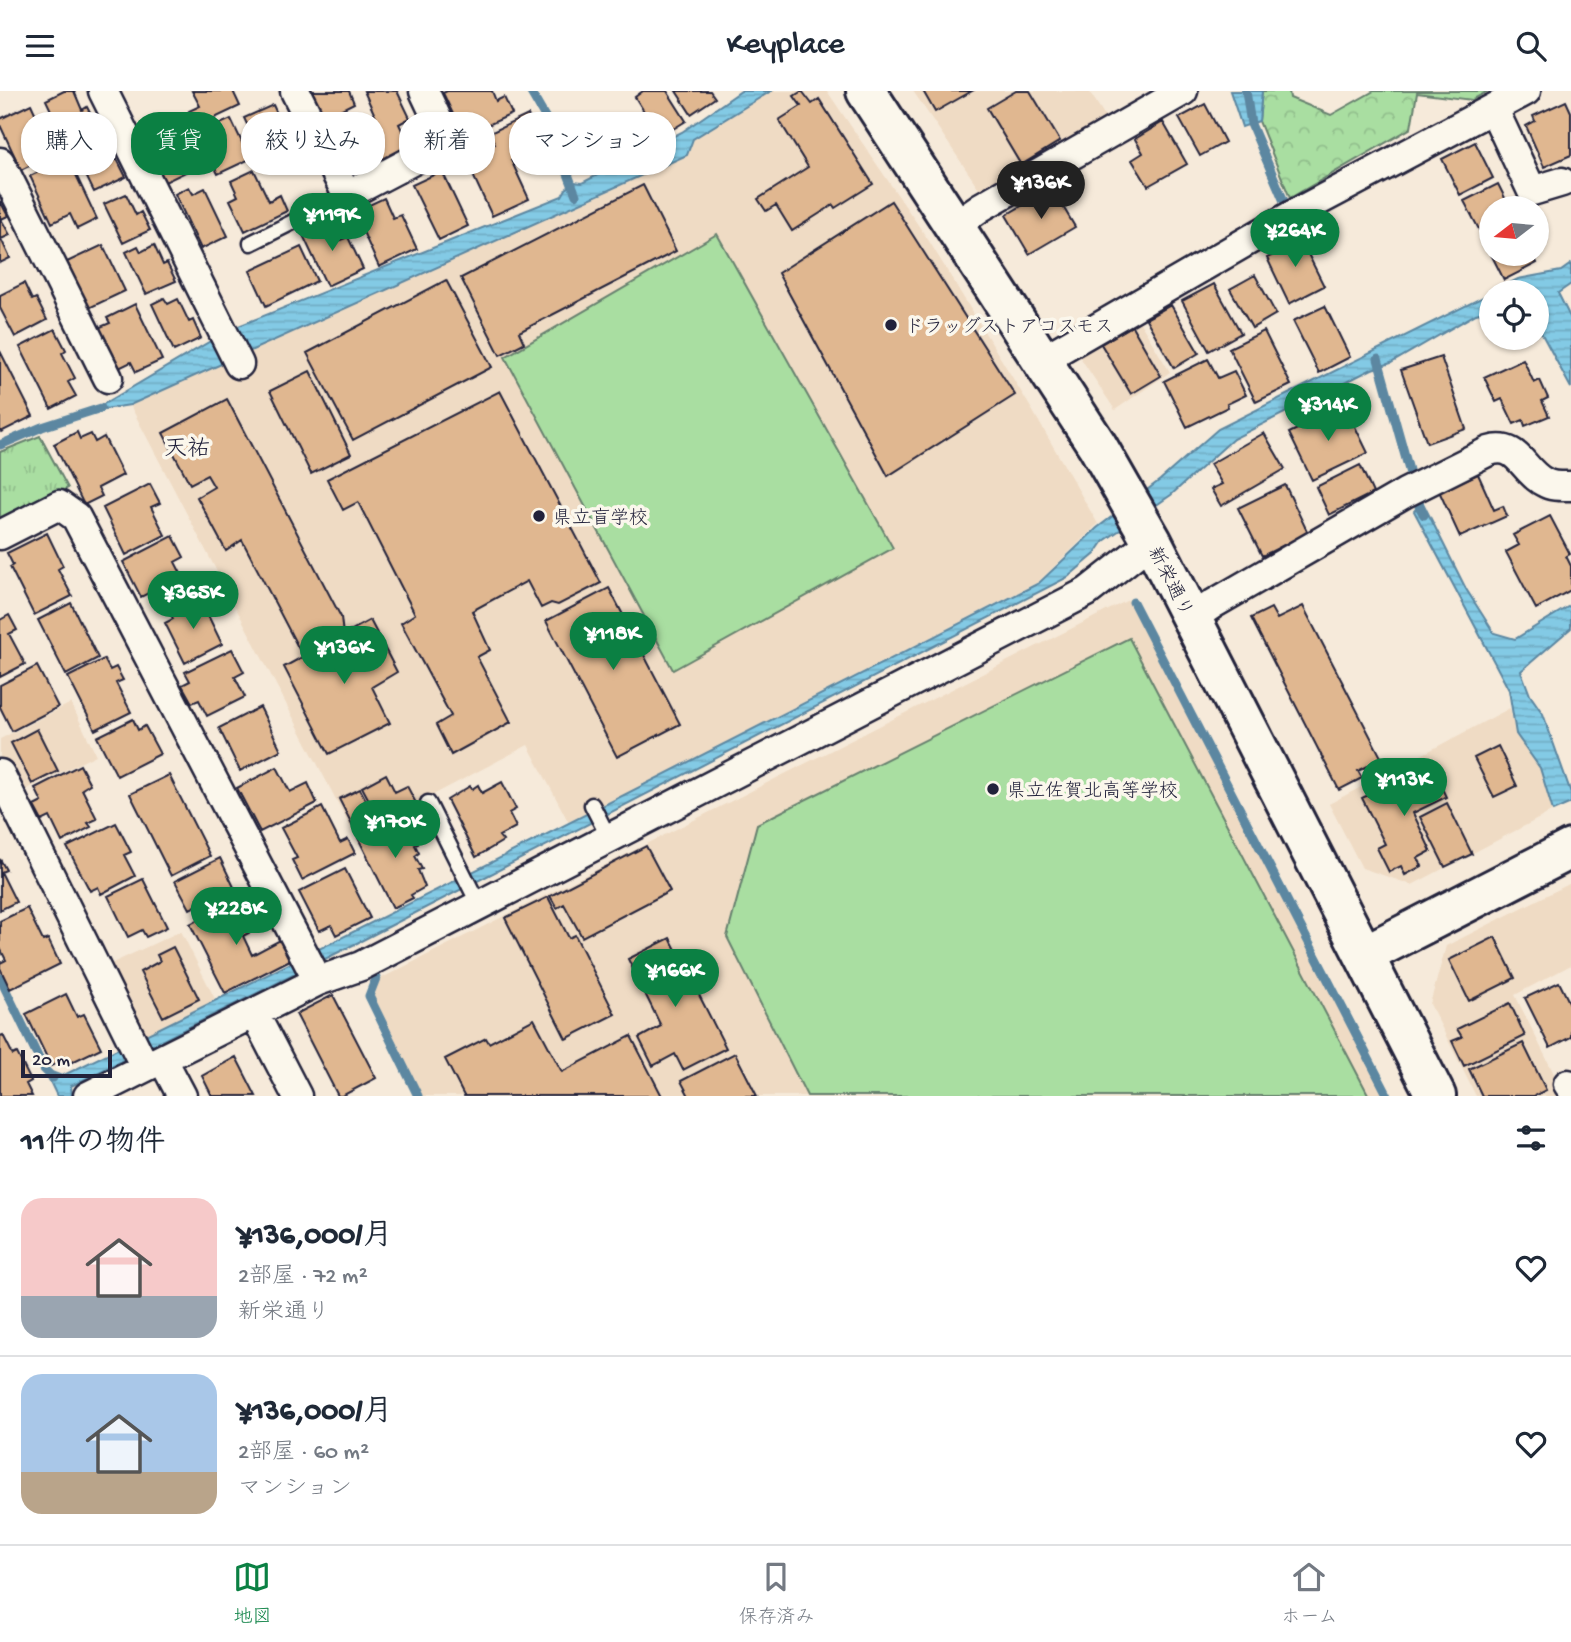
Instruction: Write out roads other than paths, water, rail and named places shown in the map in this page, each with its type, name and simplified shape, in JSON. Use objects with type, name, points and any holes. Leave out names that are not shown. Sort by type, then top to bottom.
[{"type":"street","points":[[103,91],[239,364]]},
{"type":"street","points":[[295,91],[346,195],[448,142],[424,91]]},
{"type":"street","name":"新栄通り","points":[[866,91],[1097,445],[1152,541],[1436,1096]]},
{"type":"street","points":[[954,226],[981,207],[1182,91]]},
{"type":"street","points":[[1042,360],[1294,214],[1526,91]]},
{"type":"street","points":[[1494,110],[1532,191],[1562,182]]},
{"type":"street","points":[[0,162],[108,378]]},
{"type":"street","points":[[1191,619],[1414,488],[1499,448],[1513,452],[1542,482],[1557,487],[1571,485]]},
{"type":"street","points":[[0,535],[59,505],[76,517],[311,967]]},
{"type":"street","points":[[88,1096],[150,1062],[254,1013],[311,967],[361,966],[475,898],[605,831],[1087,592],[1152,541]]},
{"type":"street","points":[[0,774],[129,1034],[150,1062],[183,1096]]},
{"type":"street","points":[[1364,955],[1571,849]]},
{"type":"street","points":[[254,1013],[297,1096]]},
{"type":"lane","points":[[251,243],[346,195]]},
{"type":"lane","points":[[428,803],[475,898]]},
{"type":"lane","points":[[592,805],[605,831]]},
{"type":"water","points":[[741,91],[771,91],[693,139],[687,155],[676,160],[676,135]]},
{"type":"water","points":[[1230,91],[1262,91],[1259,121],[1242,127]]},
{"type":"water","points":[[598,175],[642,175],[130,405],[92,411],[231,329],[562,196],[575,182],[582,183]]},
{"type":"water","points":[[1571,264],[1571,284],[1558,293],[1571,319],[1571,388],[1549,347],[1549,280],[1516,280],[1561,271]]},
{"type":"water","points":[[1479,299],[1479,313],[1391,363],[1372,369],[1233,439],[1171,495],[1104,541],[1095,554],[1068,577],[357,943],[71,1086],[72,1096],[57,1096],[44,1069],[62,1076],[185,1016],[1039,583],[1097,528],[1160,480],[1218,429]]},
{"type":"water","points":[[1422,501],[1466,589],[1494,633],[1515,639],[1571,605],[1571,628],[1521,671],[1530,695],[1543,714],[1571,793],[1571,803],[1553,811],[1540,768],[1516,734],[1509,690],[1414,511]]},
{"type":"waterway","points":[[530,91],[548,122],[576,195]]},
{"type":"waterway","points":[[1246,91],[1251,124],[1286,206],[1294,202]]},
{"type":"waterway","points":[[1378,359],[1419,506],[1424,515]]},
{"type":"waterway","points":[[0,445],[42,427],[101,408]]},
{"type":"waterway","points":[[1133,602],[1388,1096]]},
{"type":"waterway","points":[[0,978],[44,1069],[53,1078]]},
{"type":"waterway","points":[[376,978],[369,996],[418,1096]]},
{"type":"place","name":"ドラッグストアコスモス","points":[[891,325]]},
{"type":"place","name":"県立盲学校","points":[[539,516]]},
{"type":"place","name":"県立佐賀北高等学校","points":[[993,789]]},
{"type":"district","name":"天祐","points":[[187,447]]}]
